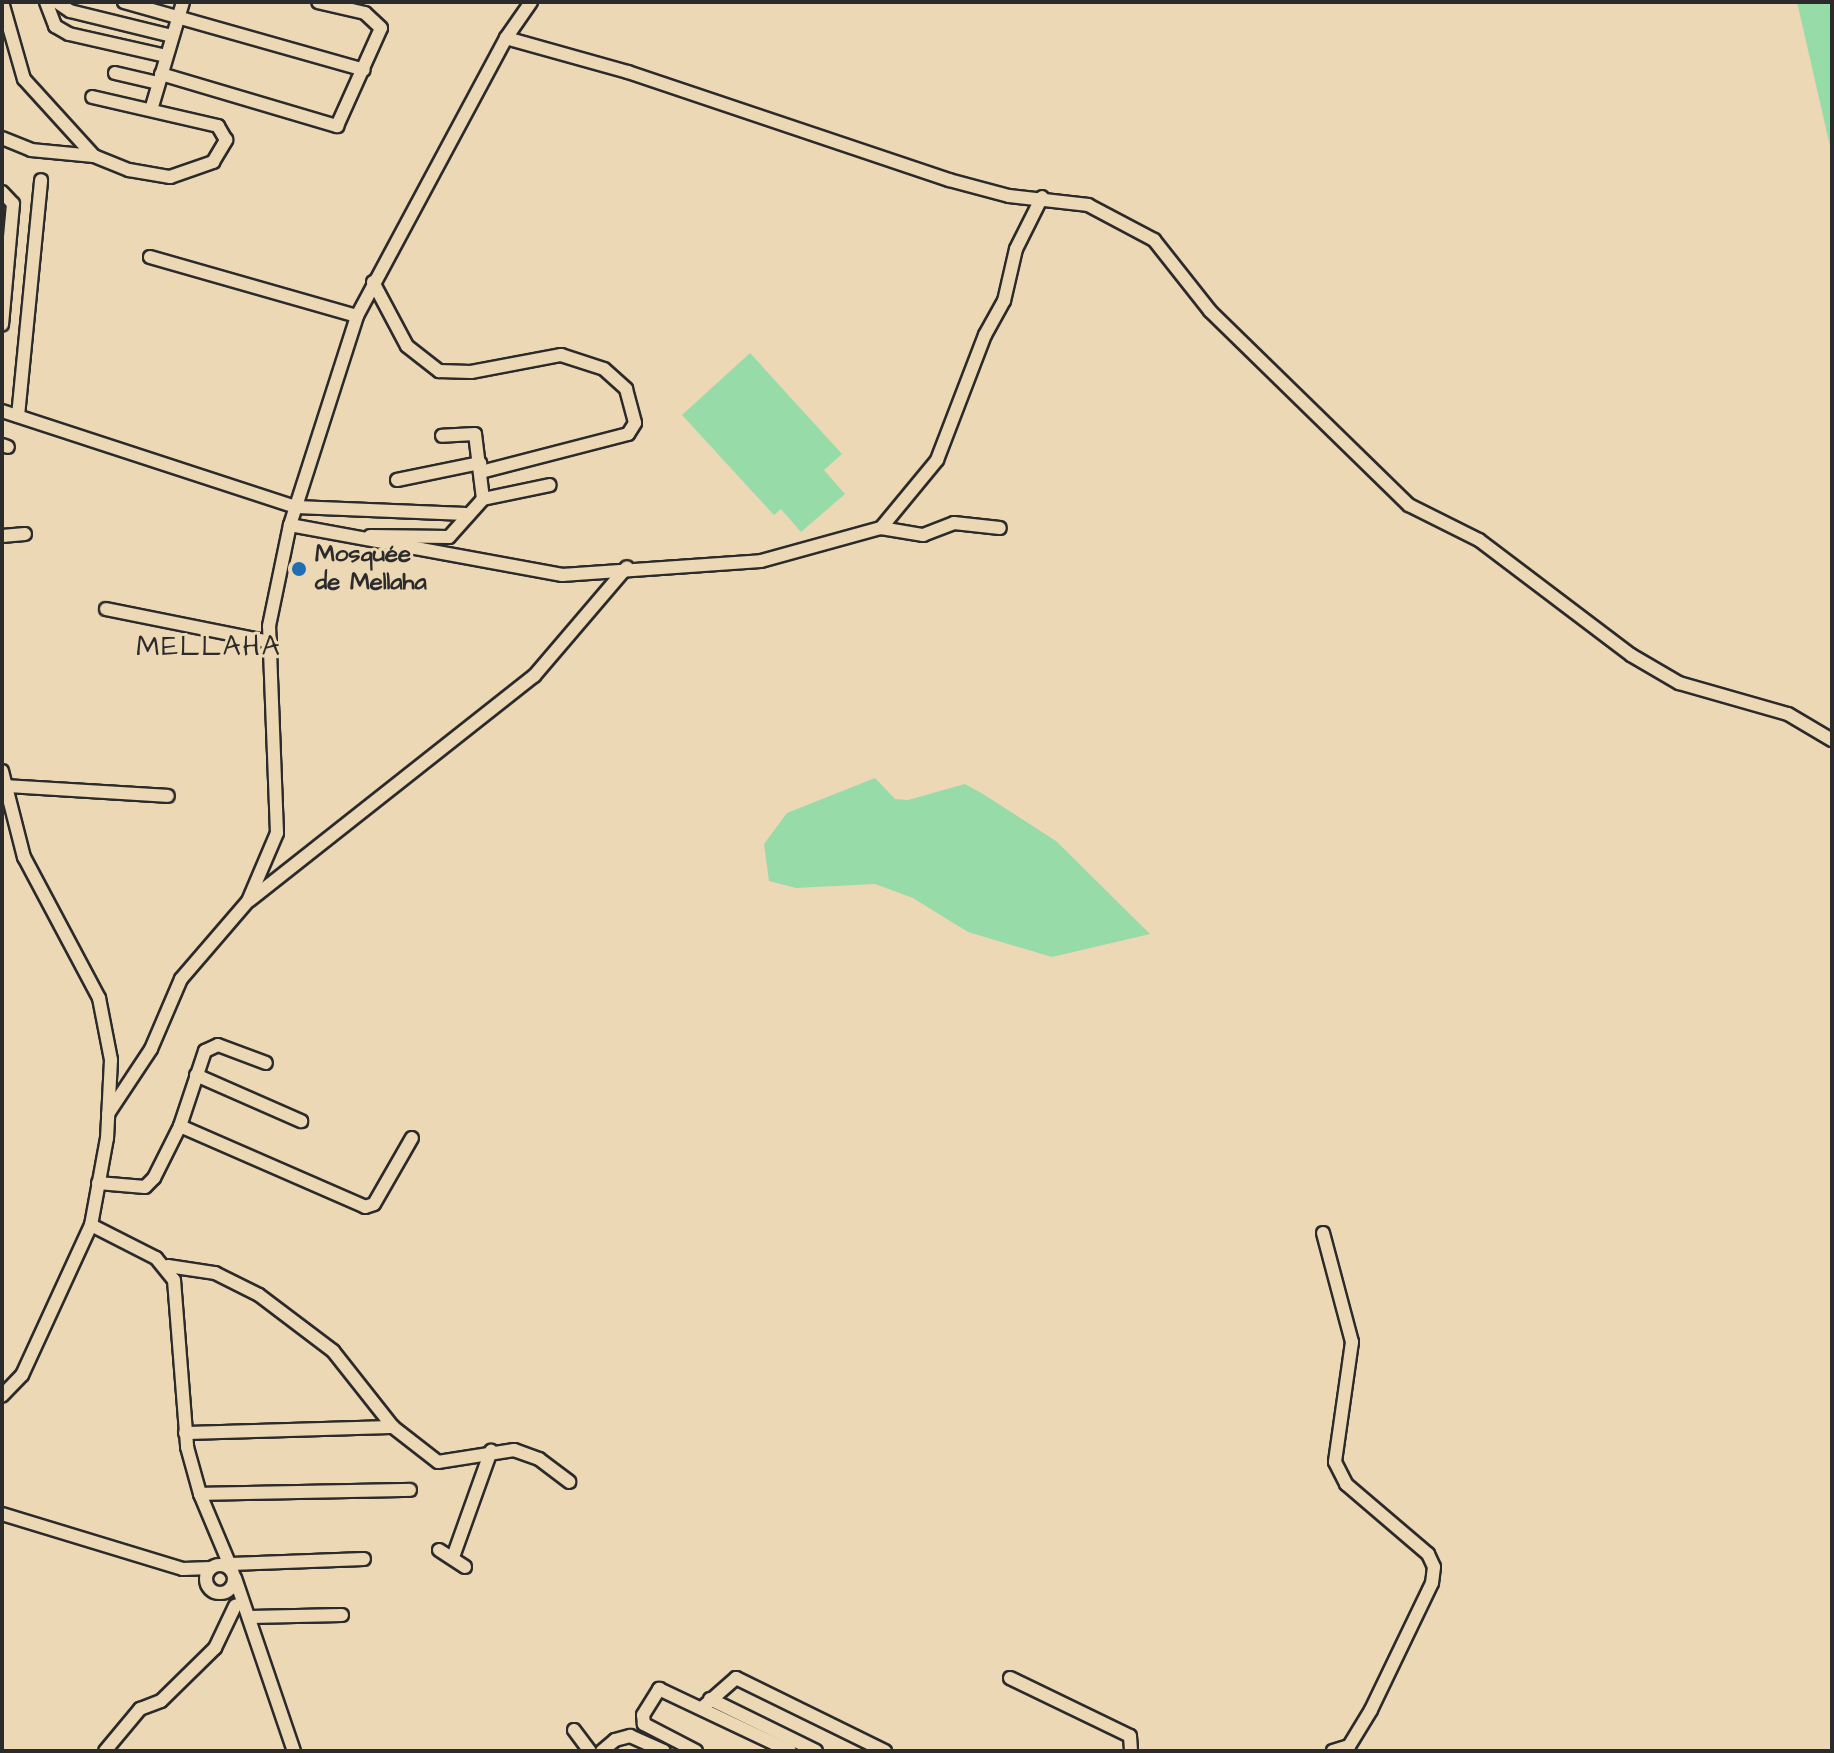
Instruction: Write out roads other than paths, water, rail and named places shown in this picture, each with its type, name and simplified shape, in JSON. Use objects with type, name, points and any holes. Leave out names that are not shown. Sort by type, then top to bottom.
[{"type":"street","points":[[2,2],[24,79],[94,156]]},
{"type":"street","points":[[46,2],[55,26],[69,34],[166,56]]},
{"type":"street","points":[[57,2],[70,11],[172,36]]},
{"type":"street","points":[[124,2],[364,70]]},
{"type":"street","points":[[151,110],[183,2]]},
{"type":"street","points":[[115,73],[160,79],[337,126],[381,28],[377,20],[318,2]]},
{"type":"street","points":[[248,901],[277,833],[270,642],[272,599],[290,525],[357,316],[506,38],[531,2]]},
{"type":"street","points":[[506,38],[628,72],[949,180],[1009,196],[1042,197],[1088,205],[1154,240],[1210,311],[1409,505],[1479,540],[1631,655],[1679,683],[1788,714],[1832,740]]},
{"type":"street","points":[[2,138],[31,150],[94,156],[129,170],[170,177],[200,170],[218,156],[224,129],[92,97]]},
{"type":"street","points":[[18,416],[41,180]]},
{"type":"street","points":[[2,192],[13,210],[2,324]]},
{"type":"street","points":[[881,528],[937,460],[985,335],[1004,301],[1016,249],[1042,197]]},
{"type":"street","points":[[150,257],[357,316]]},
{"type":"street","points":[[373,282],[407,346],[439,371],[471,372],[561,355],[604,369],[626,389],[635,423],[628,434],[481,468],[397,480]]},
{"type":"street","points":[[2,411],[296,507],[466,514]]},
{"type":"street","points":[[442,436],[475,434],[483,499]]},
{"type":"street","points":[[363,538],[384,533],[440,540],[449,537],[466,514],[483,499],[550,485]]},
{"type":"street","points":[[290,525],[544,574],[761,561],[881,528],[923,535],[954,523],[1000,528]]},
{"type":"street","points":[[2,536],[25,534]]},
{"type":"street","points":[[108,1114],[151,1049],[181,979],[248,901],[534,676],[627,567]]},
{"type":"street","points":[[106,609],[270,642]]},
{"type":"street","points":[[2,771],[24,857],[99,998],[111,1060],[108,1114],[91,1225],[56,1309],[5,1389]]},
{"type":"street","points":[[6,786],[168,796]]},
{"type":"street","points":[[98,1183],[145,1187],[180,1126],[205,1051],[218,1045],[266,1063]]},
{"type":"street","points":[[196,1075],[301,1121]]},
{"type":"street","points":[[180,1126],[365,1207],[374,1204],[412,1138]]},
{"type":"street","points":[[91,1225],[168,1266],[215,1273],[259,1295],[333,1351],[393,1427],[438,1462],[491,1451],[514,1450],[539,1459],[569,1482]]},
{"type":"street","points":[[1323,1233],[1352,1342],[1335,1462],[1346,1484],[1428,1554],[1434,1567],[1432,1583],[1371,1710],[1349,1746],[1333,1751]]},
{"type":"street","points":[[168,1266],[179,1306],[185,1433],[200,1494],[233,1571],[294,1751]]},
{"type":"street","points":[[185,1433],[393,1427]]},
{"type":"street","points":[[453,1557],[491,1451]]},
{"type":"street","points":[[200,1494],[410,1490]]},
{"type":"street","points":[[2,1514],[183,1569],[220,1594],[251,1621],[342,1615]]},
{"type":"street","points":[[207,1586],[217,1533]]},
{"type":"street","points":[[439,1550],[465,1567]]},
{"type":"street","points":[[183,1569],[213,1567],[233,1571],[364,1559]]},
{"type":"street","points":[[220,1594],[229,1591],[233,1571]]},
{"type":"street","points":[[105,1751],[140,1709],[161,1701],[215,1648],[235,1606]]},
{"type":"street","points":[[706,1703],[736,1678],[885,1751]]},
{"type":"street","points":[[1010,1678],[1130,1736],[1131,1751]]},
{"type":"street","points":[[696,1751],[648,1728],[643,1715],[655,1692],[664,1688],[706,1703],[816,1751]]},
{"type":"street","points":[[706,1703],[790,1751]]},
{"type":"street","points":[[574,1730],[590,1751]]},
{"type":"street","points":[[602,1751],[621,1737],[638,1739],[664,1751]]},
{"type":"street","points":[[638,1739],[649,1751]]},
{"type":"place","name":"Mosquée de Mellaha","points":[[299,569]]},
{"type":"district","name":"MELLAHA","points":[[209,647]]}]
